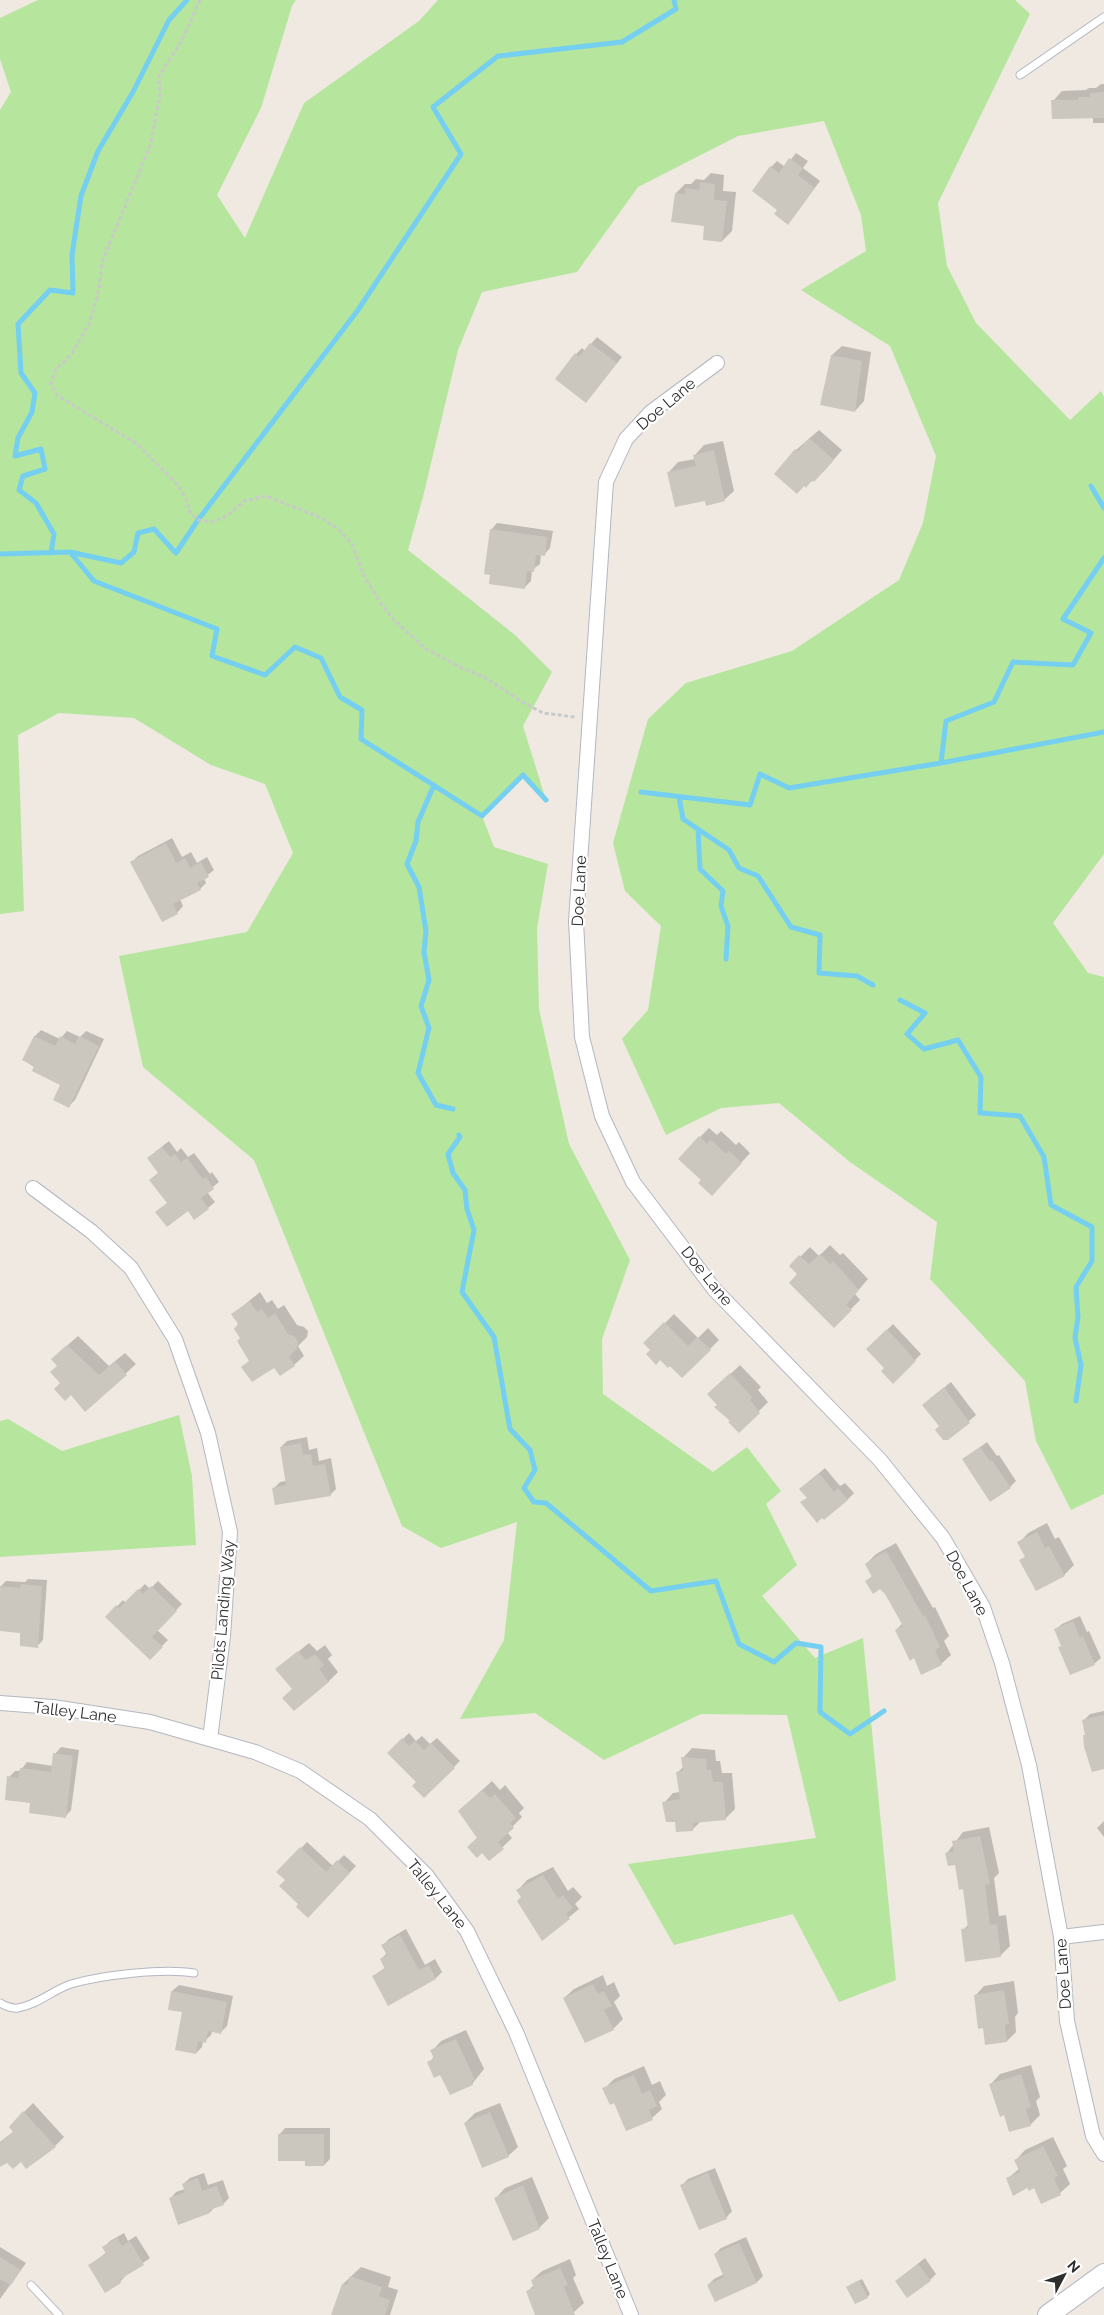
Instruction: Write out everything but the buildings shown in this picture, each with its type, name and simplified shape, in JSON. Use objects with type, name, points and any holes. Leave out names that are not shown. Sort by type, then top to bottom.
[{"type":"street","name":"Doe Lane","points":[[716,363],[652,412],[626,439],[606,482],[576,921],[582,1037],[602,1116],[634,1182],[714,1289],[880,1460],[944,1538],[983,1607],[1002,1663],[1029,1765],[1061,1937],[1067,2021],[1093,2136],[1104,2154]]},
{"type":"street","name":"Pilots Landing Way","points":[[33,1188],[92,1232],[131,1268],[175,1339],[208,1433],[230,1532],[224,1636],[210,1739]]},
{"type":"street","name":"Talley Lane","points":[[0,1703],[53,1707],[150,1722],[255,1752],[300,1772],[370,1819],[428,1876],[468,1931],[516,2032],[630,2315]]},
{"type":"street","points":[[1061,1937],[1104,1932]]},
{"type":"street","points":[[1048,2315],[1104,2274]]},
{"type":"lane","points":[[1020,75],[1104,17]]},
{"type":"lane","points":[[0,2003],[17,2008],[28,2005],[71,1984],[97,1979],[167,1970],[194,1973]]},
{"type":"lane","points":[[31,2285],[59,2315]]},
{"type":"path","points":[[200,0],[182,40],[160,76],[160,96],[150,146],[102,262],[99,290],[89,324],[70,355],[56,369],[50,383],[57,395],[137,444],[177,484],[186,498],[190,512],[198,520],[212,522],[227,516],[244,501],[266,496],[322,518],[339,530],[352,544],[364,576],[382,605],[426,649],[484,677],[522,702],[543,713],[590,719]]},
{"type":"green space","points":[[38,0],[296,0],[292,6],[261,108],[217,195],[245,238],[304,103],[419,21],[438,0],[1015,0],[1030,14],[938,203],[947,266],[976,323],[1070,420],[1101,391],[1104,397],[1104,854],[1053,923],[1088,973],[1104,977],[1104,1494],[1071,1510],[1036,1441],[1025,1381],[930,1279],[937,1222],[850,1162],[779,1103],[721,1108],[666,1135],[622,1039],[648,1010],[661,926],[625,891],[613,843],[648,719],[686,683],[792,651],[899,580],[923,523],[936,456],[890,346],[801,290],[866,251],[861,215],[824,121],[738,136],[638,187],[577,272],[482,292],[458,350],[423,497],[408,550],[515,635],[552,672],[523,726],[546,800],[523,775],[482,816],[494,847],[548,864],[537,928],[539,1009],[569,1144],[630,1260],[602,1339],[603,1394],[713,1472],[747,1447],[781,1491],[766,1504],[797,1565],[762,1596],[815,1658],[863,1638],[896,1980],[839,2002],[793,1914],[674,1945],[628,1864],[816,1838],[787,1715],[701,1714],[604,1760],[535,1713],[460,1719],[504,1640],[517,1522],[441,1548],[402,1526],[254,1160],[143,1067],[119,956],[247,932],[293,853],[265,784],[211,765],[134,718],[59,713],[18,735],[24,911],[0,914],[0,110],[11,92],[0,59],[0,18]]},
{"type":"green space","points":[[179,1415],[192,1476],[196,1545],[0,1557],[0,1421],[8,1419],[62,1451]]},
{"type":"waterway","points":[[51,553],[54,534],[36,503],[19,490],[23,476],[45,469],[41,449],[15,456],[18,438],[32,412],[35,393],[21,373],[18,324],[50,290],[73,293],[72,255],[81,196],[98,151],[133,92],[169,20],[187,0]]},
{"type":"waterway","points":[[70,552],[121,563],[134,552],[138,533],[154,529],[176,553],[198,520],[358,310],[461,154],[433,107],[498,56],[622,42],[676,9],[674,0]]},
{"type":"waterway","points":[[1091,486],[1104,508]]},
{"type":"waterway","points":[[0,554],[70,552],[94,581],[217,629],[212,656],[265,675],[295,647],[321,658],[340,697],[362,710],[361,739],[482,816],[523,775],[546,800]]},
{"type":"waterway","points":[[941,763],[946,721],[994,702],[1013,662],[1073,665],[1091,633],[1063,619],[1104,558]]},
{"type":"waterway","points":[[641,792],[750,805],[760,774],[789,788],[941,763],[1104,732]]},
{"type":"waterway","points":[[434,785],[418,822],[416,841],[407,864],[419,887],[426,931],[424,952],[429,980],[421,1006],[429,1028],[418,1073],[436,1105],[453,1109]]},
{"type":"waterway","points":[[679,797],[683,819],[729,850],[739,868],[758,876],[791,927],[820,935],[819,973],[857,976],[873,985]]},
{"type":"waterway","points":[[698,829],[700,869],[723,891],[721,906],[728,926],[726,959]]},
{"type":"waterway","points":[[900,1000],[925,1013],[907,1034],[924,1049],[958,1040],[981,1077],[980,1113],[1020,1116],[1044,1157],[1051,1205],[1092,1227],[1092,1261],[1076,1287],[1078,1317],[1075,1338],[1081,1365],[1076,1401]]},
{"type":"waterway","points":[[459,1135],[460,1137],[448,1154],[453,1173],[465,1190],[467,1209],[474,1230],[462,1292],[494,1337],[510,1429],[530,1450],[535,1470],[524,1488],[534,1502],[546,1503],[651,1591],[716,1581],[739,1644],[774,1662],[796,1643],[821,1647],[820,1712],[850,1734],[884,1711]]}]
